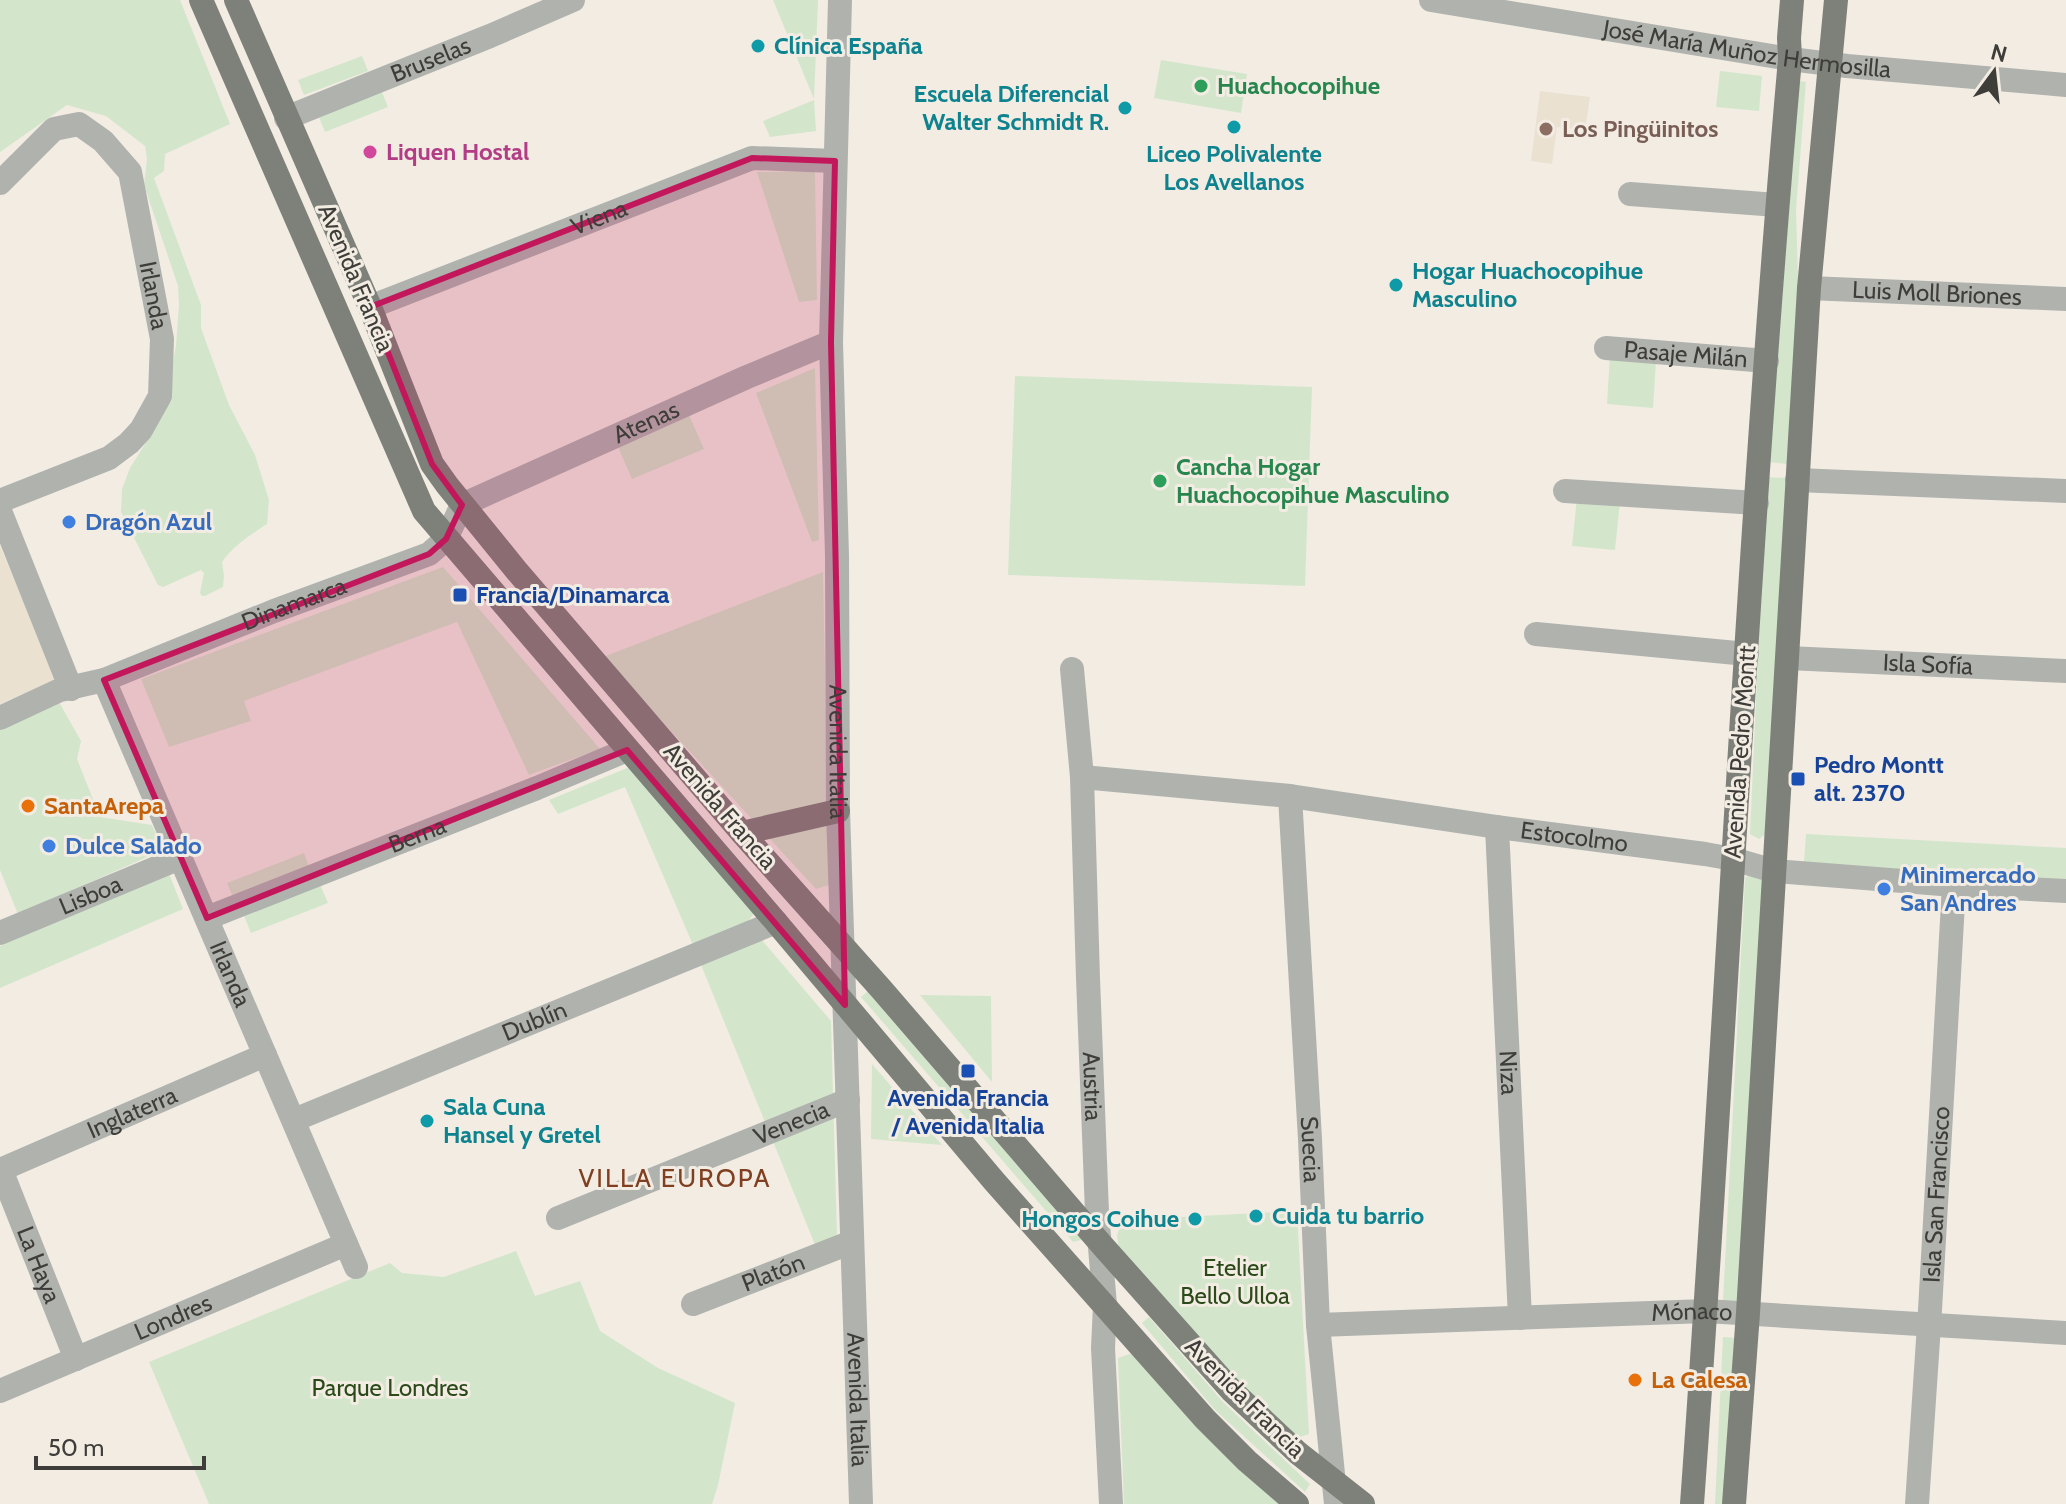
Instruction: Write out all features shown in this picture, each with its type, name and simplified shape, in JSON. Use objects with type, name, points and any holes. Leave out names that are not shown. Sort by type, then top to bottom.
[{"type":"main road","name":"Avenida Francia","points":[[201,0],[424,511],[994,1181],[1205,1419],[1297,1504]]},
{"type":"main road","name":"Avenida Francia","points":[[236,0],[370,307],[432,464],[462,505],[742,833],[1232,1391],[1334,1493],[1363,1504]]},
{"type":"main road","name":"Avenida Pedro Montt","points":[[1692,1504],[1792,0]]},
{"type":"main road","name":"Avenida Pedro Montt","points":[[1734,1504],[1809,288],[1836,0]]},
{"type":"main road","points":[[742,833],[838,811]]},
{"type":"street","name":"Bruselas","points":[[286,118],[573,0]]},
{"type":"street","name":"Avenida Italia","points":[[840,0],[831,342],[837,556],[838,811],[861,1504]]},
{"type":"street","name":"José María Muñoz Hermosilla","points":[[1431,0],[1546,10],[1790,59],[2066,85]]},
{"type":"street","name":"Irlanda","points":[[0,183],[54,129],[79,124],[103,141],[130,172],[162,339],[160,396],[149,418],[129,443],[109,458],[0,501]]},
{"type":"street","name":"Viena","points":[[370,307],[752,158],[835,161]]},
{"type":"street","points":[[1630,194],[1777,205]]},
{"type":"street","name":"Luis Moll Briones","points":[[1809,288],[2066,299]]},
{"type":"street","name":"Atenas","points":[[462,505],[831,342]]},
{"type":"street","name":"Pasaje Milán","points":[[1606,348],[1767,361]]},
{"type":"street","points":[[1797,480],[2066,491]]},
{"type":"street","points":[[1565,491],[1757,503]]},
{"type":"street","points":[[446,539],[462,505]]},
{"type":"street","points":[[0,511],[71,689]]},
{"type":"street","name":"Dinamarca","points":[[0,718],[60,690],[104,680],[274,611],[429,554],[446,539]]},
{"type":"street","points":[[1536,634],[1747,654]]},
{"type":"street","name":"Isla Sofía","points":[[1788,658],[2066,671]]},
{"type":"street","name":"Austria","points":[[1072,669],[1082,777],[1089,1025],[1097,1213],[1105,1305],[1103,1348],[1111,1504]]},
{"type":"street","name":"Irlanda","points":[[104,680],[356,1267]]},
{"type":"street","name":"Berna","points":[[207,918],[627,750]]},
{"type":"street","name":"Estocolmo","points":[[1082,777],[1290,796],[1690,852],[1733,859],[1774,871],[2066,891]]},
{"type":"street","name":"Suecia","points":[[1290,796],[1318,1325],[1334,1493]]},
{"type":"street","name":"Niza","points":[[1497,827],[1520,1318]]},
{"type":"street","name":"Lisboa","points":[[0,933],[180,858]]},
{"type":"street","name":"Isla San Francisco","points":[[1917,1504],[1954,885]]},
{"type":"street","name":"Dublín","points":[[294,1120],[776,922]]},
{"type":"street","name":"Inglaterra","points":[[1,1170],[265,1055]]},
{"type":"street","name":"Venecia","points":[[558,1218],[848,1100]]},
{"type":"street","name":"La Haya","points":[[1,1170],[76,1359]]},
{"type":"street","name":"Platón","points":[[693,1304],[852,1242]]},
{"type":"street","name":"Londres","points":[[0,1391],[346,1244]]},
{"type":"street","name":"Mónaco","points":[[1318,1325],[1706,1311],[2066,1333]]},
{"type":"highlighted area","points":[[752,158],[835,161],[831,342],[845,1005],[627,750],[207,918],[104,680],[429,554],[446,539],[462,505],[432,464],[370,307]]},
{"type":"shaded area","name":"Los Pingüinitos","points":[[1540,91],[1590,97],[1585,130],[1557,127],[1552,164],[1531,161]]},
{"type":"shaded area","points":[[0,546],[57,679],[0,704]]},
{"type":"green space","points":[[0,0],[180,0],[230,124],[165,154],[164,171],[154,178],[201,305],[201,328],[229,405],[255,455],[269,500],[267,524],[227,556],[222,562],[223,587],[205,596],[200,593],[204,573],[201,570],[163,587],[158,585],[121,512],[122,489],[130,468],[165,406],[176,346],[179,305],[178,286],[144,185],[145,146],[106,116],[67,105],[0,152]]},
{"type":"green space","points":[[773,0],[818,0],[814,99]]},
{"type":"green space","points":[[362,56],[368,71],[304,95],[298,80]]},
{"type":"green space","name":"Huachocopihue","points":[[1161,60],[1247,74],[1241,113],[1154,98]]},
{"type":"green space","points":[[1720,71],[1762,76],[1759,111],[1716,107]]},
{"type":"green space","points":[[1799,81],[1806,82],[1796,210],[1798,281],[1787,464],[1769,462]]},
{"type":"green space","points":[[379,85],[388,107],[325,132],[316,110]]},
{"type":"green space","points":[[814,100],[816,131],[770,137],[763,121]]},
{"type":"green space","points":[[815,171],[817,300],[799,302],[757,172]]},
{"type":"green space","points":[[1610,355],[1656,360],[1653,408],[1607,404]]},
{"type":"green space","points":[[815,368],[819,540],[812,542],[756,393]]},
{"type":"green space","name":"Cancha Hogar Huachocopihue Masculino","points":[[1015,376],[1312,387],[1305,586],[1008,575]]},
{"type":"green space","points":[[689,415],[704,449],[632,479],[617,445]]},
{"type":"green space","points":[[1766,477],[1787,478],[1767,833],[1759,839],[1750,834]]},
{"type":"green space","points":[[1577,498],[1620,502],[1615,550],[1572,546]]},
{"type":"green space","points":[[443,567],[600,749],[529,775],[457,622],[244,701],[251,721],[169,747],[141,679]]},
{"type":"green space","points":[[823,572],[829,885],[816,889],[603,657]]},
{"type":"green space","points":[[59,702],[81,741],[77,759],[100,817],[152,825],[163,850],[18,914],[0,870],[0,729]]},
{"type":"green space","points":[[632,766],[754,913],[748,922],[693,945],[625,787],[558,814],[549,800]]},
{"type":"green space","points":[[1806,834],[2066,848],[2066,886],[1804,862]]},
{"type":"green space","points":[[304,853],[309,867],[233,897],[227,883]]},
{"type":"green space","points":[[168,871],[183,909],[0,988],[0,946]]},
{"type":"green space","points":[[1750,874],[1765,881],[1741,1301],[1723,1301],[1745,878]]},
{"type":"green space","points":[[319,882],[328,903],[251,933],[243,913]]},
{"type":"green space","points":[[761,939],[831,1021],[837,1236],[816,1247],[699,960]]},
{"type":"green space","points":[[868,991],[1082,1235],[1081,1240],[1073,1242],[861,997]]},
{"type":"green space","points":[[920,995],[991,996],[992,1082]]},
{"type":"green space","points":[[872,1064],[942,1145],[871,1139]]},
{"type":"green space","name":"Etelier Bello Ulloa","points":[[1297,1211],[1309,1434],[1291,1440],[1119,1251],[1117,1235],[1123,1220]]},
{"type":"green space","name":"Parque Londres","points":[[516,1251],[535,1296],[580,1281],[600,1331],[658,1368],[735,1403],[712,1504],[209,1504],[149,1362],[390,1263],[402,1273],[444,1277]]},
{"type":"green space","points":[[1149,1317],[1223,1402],[1310,1484],[1305,1492],[1214,1409],[1142,1323]]},
{"type":"green space","points":[[1723,1337],[1737,1338],[1725,1504],[1715,1504]]},
{"type":"green space","points":[[1135,1352],[1284,1504],[1124,1504],[1118,1358]]},
{"type":"place","name":"Clínica España","points":[[758,46]]},
{"type":"place","name":"Huachocopihue","points":[[1201,86]]},
{"type":"place","name":"Escuela Diferencial Walter Schmidt R.","points":[[1125,108]]},
{"type":"place","name":"Liceo Polivalente Los Avellanos","points":[[1234,127]]},
{"type":"place","name":"Los Pingüinitos","points":[[1546,129]]},
{"type":"place","name":"Liquen Hostal","points":[[370,152]]},
{"type":"place","name":"Hogar Huachocopihue Masculino","points":[[1396,285]]},
{"type":"place","name":"Cancha Hogar Huachocopihue Masculino","points":[[1160,481]]},
{"type":"place","name":"Dragón Azul","points":[[69,522]]},
{"type":"place","name":"Francia/Dinamarca","points":[[460,595]]},
{"type":"place","name":"Pedro Montt alt. 2370","points":[[1798,779]]},
{"type":"place","name":"SantaArepa","points":[[28,806]]},
{"type":"place","name":"Dulce Salado","points":[[49,846]]},
{"type":"place","name":"Minimercado San Andres","points":[[1884,889]]},
{"type":"place","name":"Avenida Francia / Avenida Italia","points":[[968,1071]]},
{"type":"place","name":"Sala Cuna Hansel y Gretel","points":[[427,1121]]},
{"type":"place","name":"Cuida tu barrio","points":[[1256,1216]]},
{"type":"place","name":"Hongos Coihue","points":[[1195,1219]]},
{"type":"place","name":"La Calesa","points":[[1635,1380]]},
{"type":"district","name":"VILLA EUROPA","points":[[675,1178]]}]
